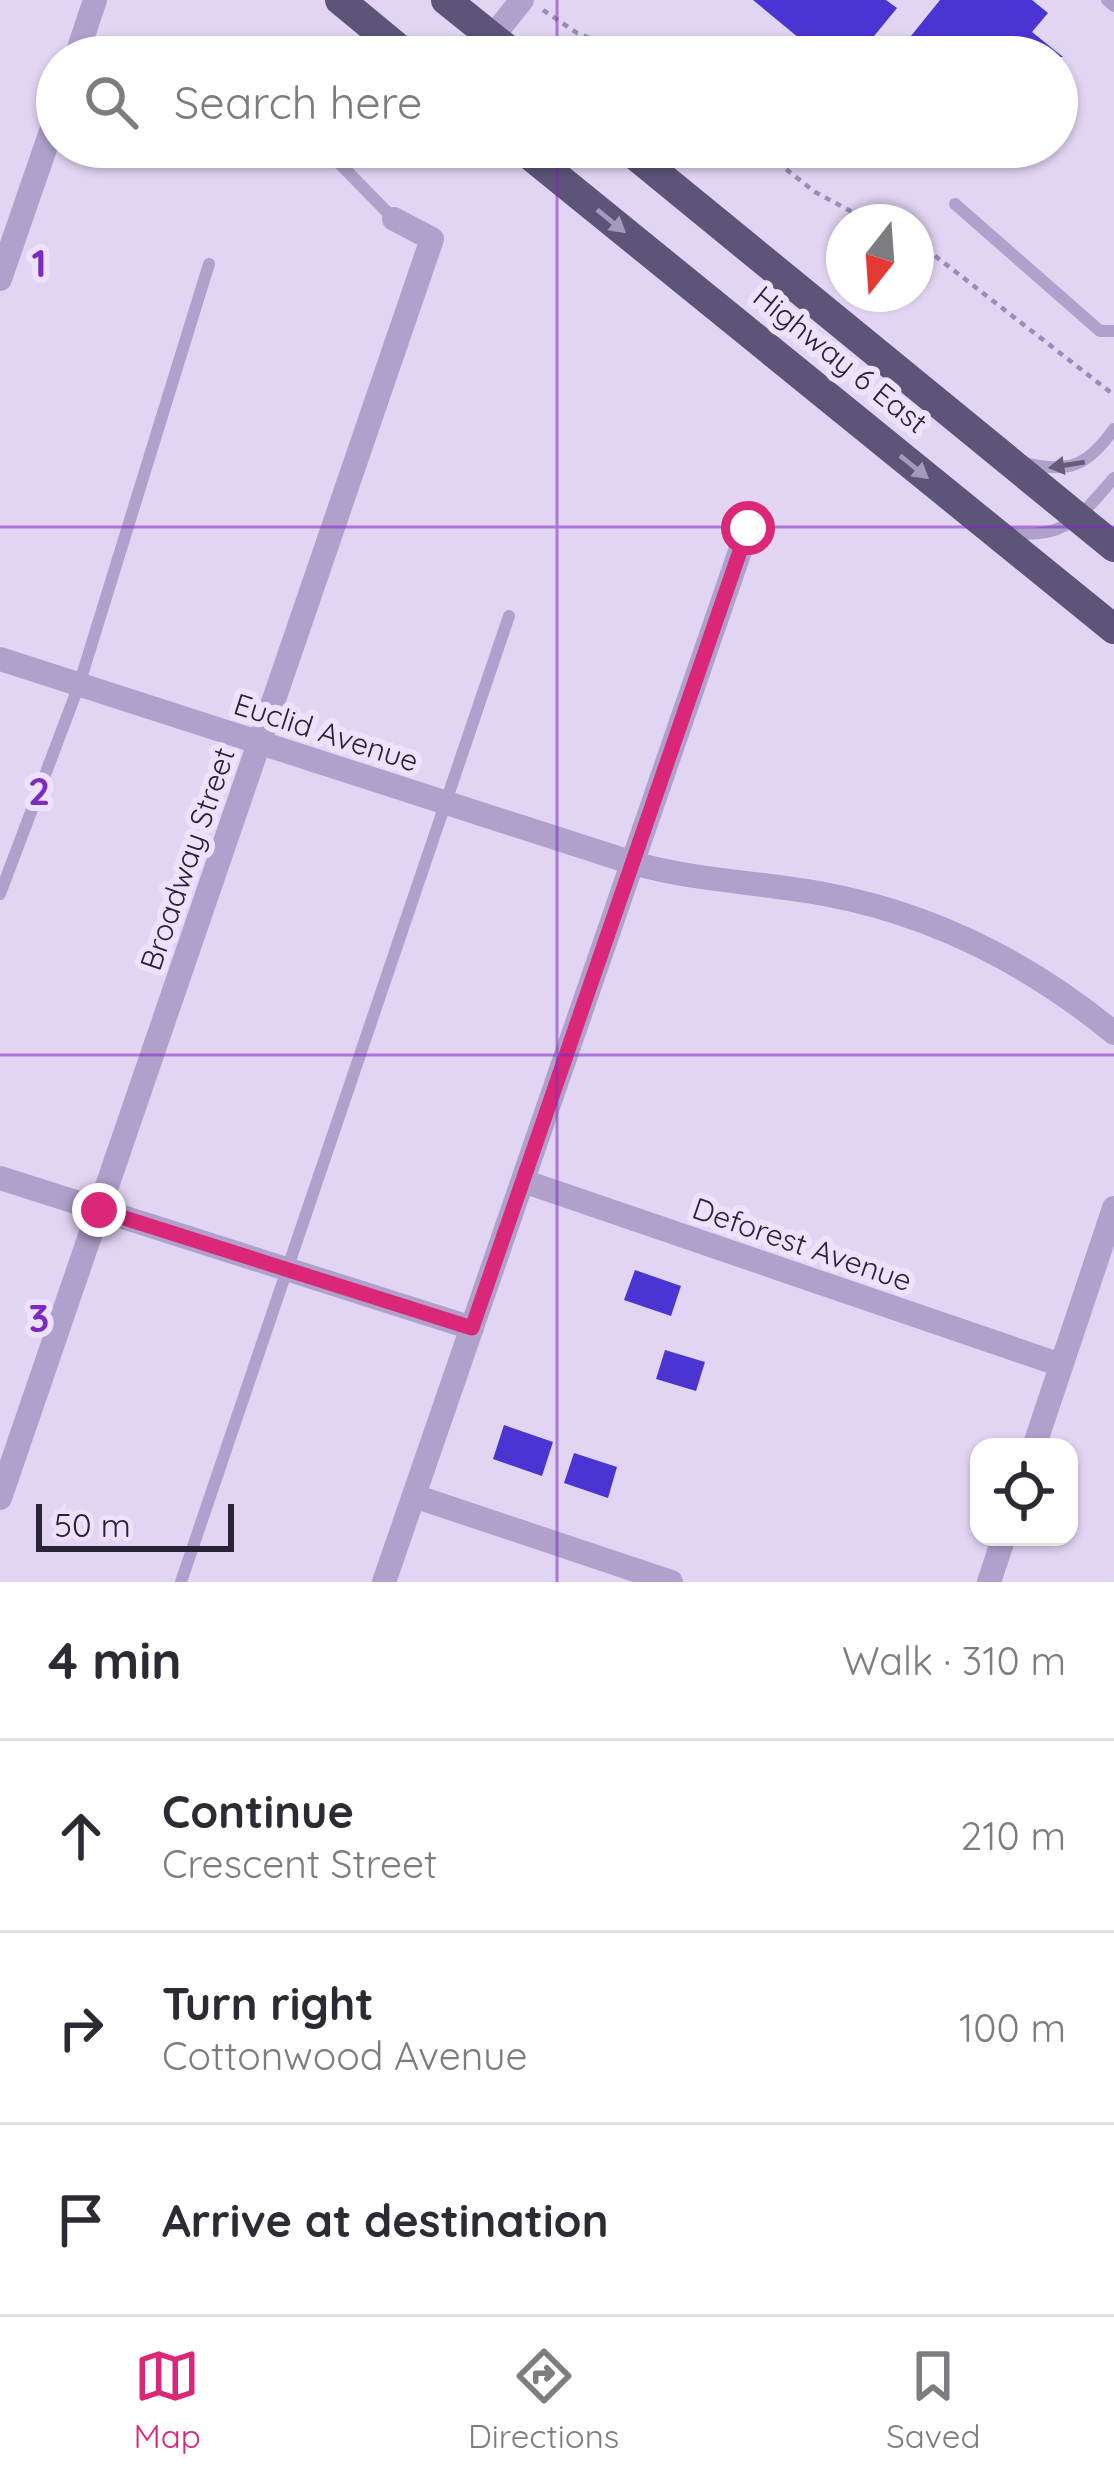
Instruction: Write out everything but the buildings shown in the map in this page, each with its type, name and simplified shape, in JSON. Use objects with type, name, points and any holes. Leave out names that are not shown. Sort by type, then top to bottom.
[{"type":"main road","points":[[340,0],[384,36]]},
{"type":"main road","points":[[446,0],[475,36]]},
{"type":"main road","name":"Highway 6 East","points":[[546,168],[1114,628]]},
{"type":"main road","name":"Highway 6 East","points":[[651,168],[1114,547]]},
{"type":"street","points":[[83,36],[95,0]]},
{"type":"street","points":[[494,36],[525,0]]},
{"type":"street","points":[[0,279],[38,168]]},
{"type":"street","name":"Broadway Street","points":[[0,1498],[432,239],[394,219]]},
{"type":"street","points":[[384,1582],[748,528]]},
{"type":"street","name":"Euclid Avenue","points":[[0,659],[633,863],[688,878],[822,893],[922,920],[1033,974],[1114,1033]]},
{"type":"street","points":[[0,1178],[472,1328]]},
{"type":"street","name":"Deforest Avenue","points":[[523,1181],[1061,1365]]},
{"type":"street","points":[[1037,1438],[1114,1208]]},
{"type":"street","points":[[414,1496],[671,1582]]},
{"type":"street","points":[[988,1582],[1001,1546]]},
{"type":"lane","points":[[1107,0],[1114,6]]},
{"type":"lane","points":[[344,168],[394,219]]},
{"type":"lane","points":[[955,204],[1100,331],[1114,331]]},
{"type":"lane","points":[[0,894],[79,685],[209,264]]},
{"type":"lane","points":[[1005,458],[1068,470],[1091,460],[1114,429]]},
{"type":"lane","points":[[994,532],[1056,534],[1078,518],[1114,478]]},
{"type":"lane","points":[[181,1582],[509,616]]},
{"type":"path","points":[[525,0],[585,36]]},
{"type":"path","points":[[785,168],[837,204]]},
{"type":"path","points":[[934,255],[1114,395]]},
{"type":"route","points":[[99,1210],[472,1328],[748,528]]}]
